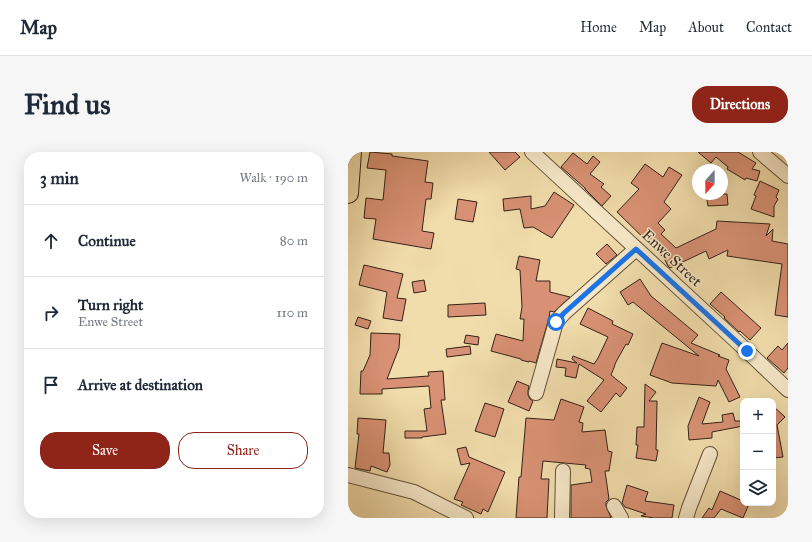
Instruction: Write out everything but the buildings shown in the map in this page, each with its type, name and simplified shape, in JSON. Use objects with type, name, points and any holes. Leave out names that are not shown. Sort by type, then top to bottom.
[{"type":"highway","points":[[348,193],[351,152]]},
{"type":"street","name":"Enwe Street","points":[[532,152],[788,390]]},
{"type":"street","points":[[760,152],[786,172]]},
{"type":"street","points":[[536,393],[556,322],[564,313],[636,249]]},
{"type":"street","points":[[686,518],[710,454]]},
{"type":"street","points":[[562,518],[563,471]]},
{"type":"street","points":[[348,475],[414,492],[466,518]]},
{"type":"route","points":[[556,322],[564,313],[636,249],[747,351]]}]
